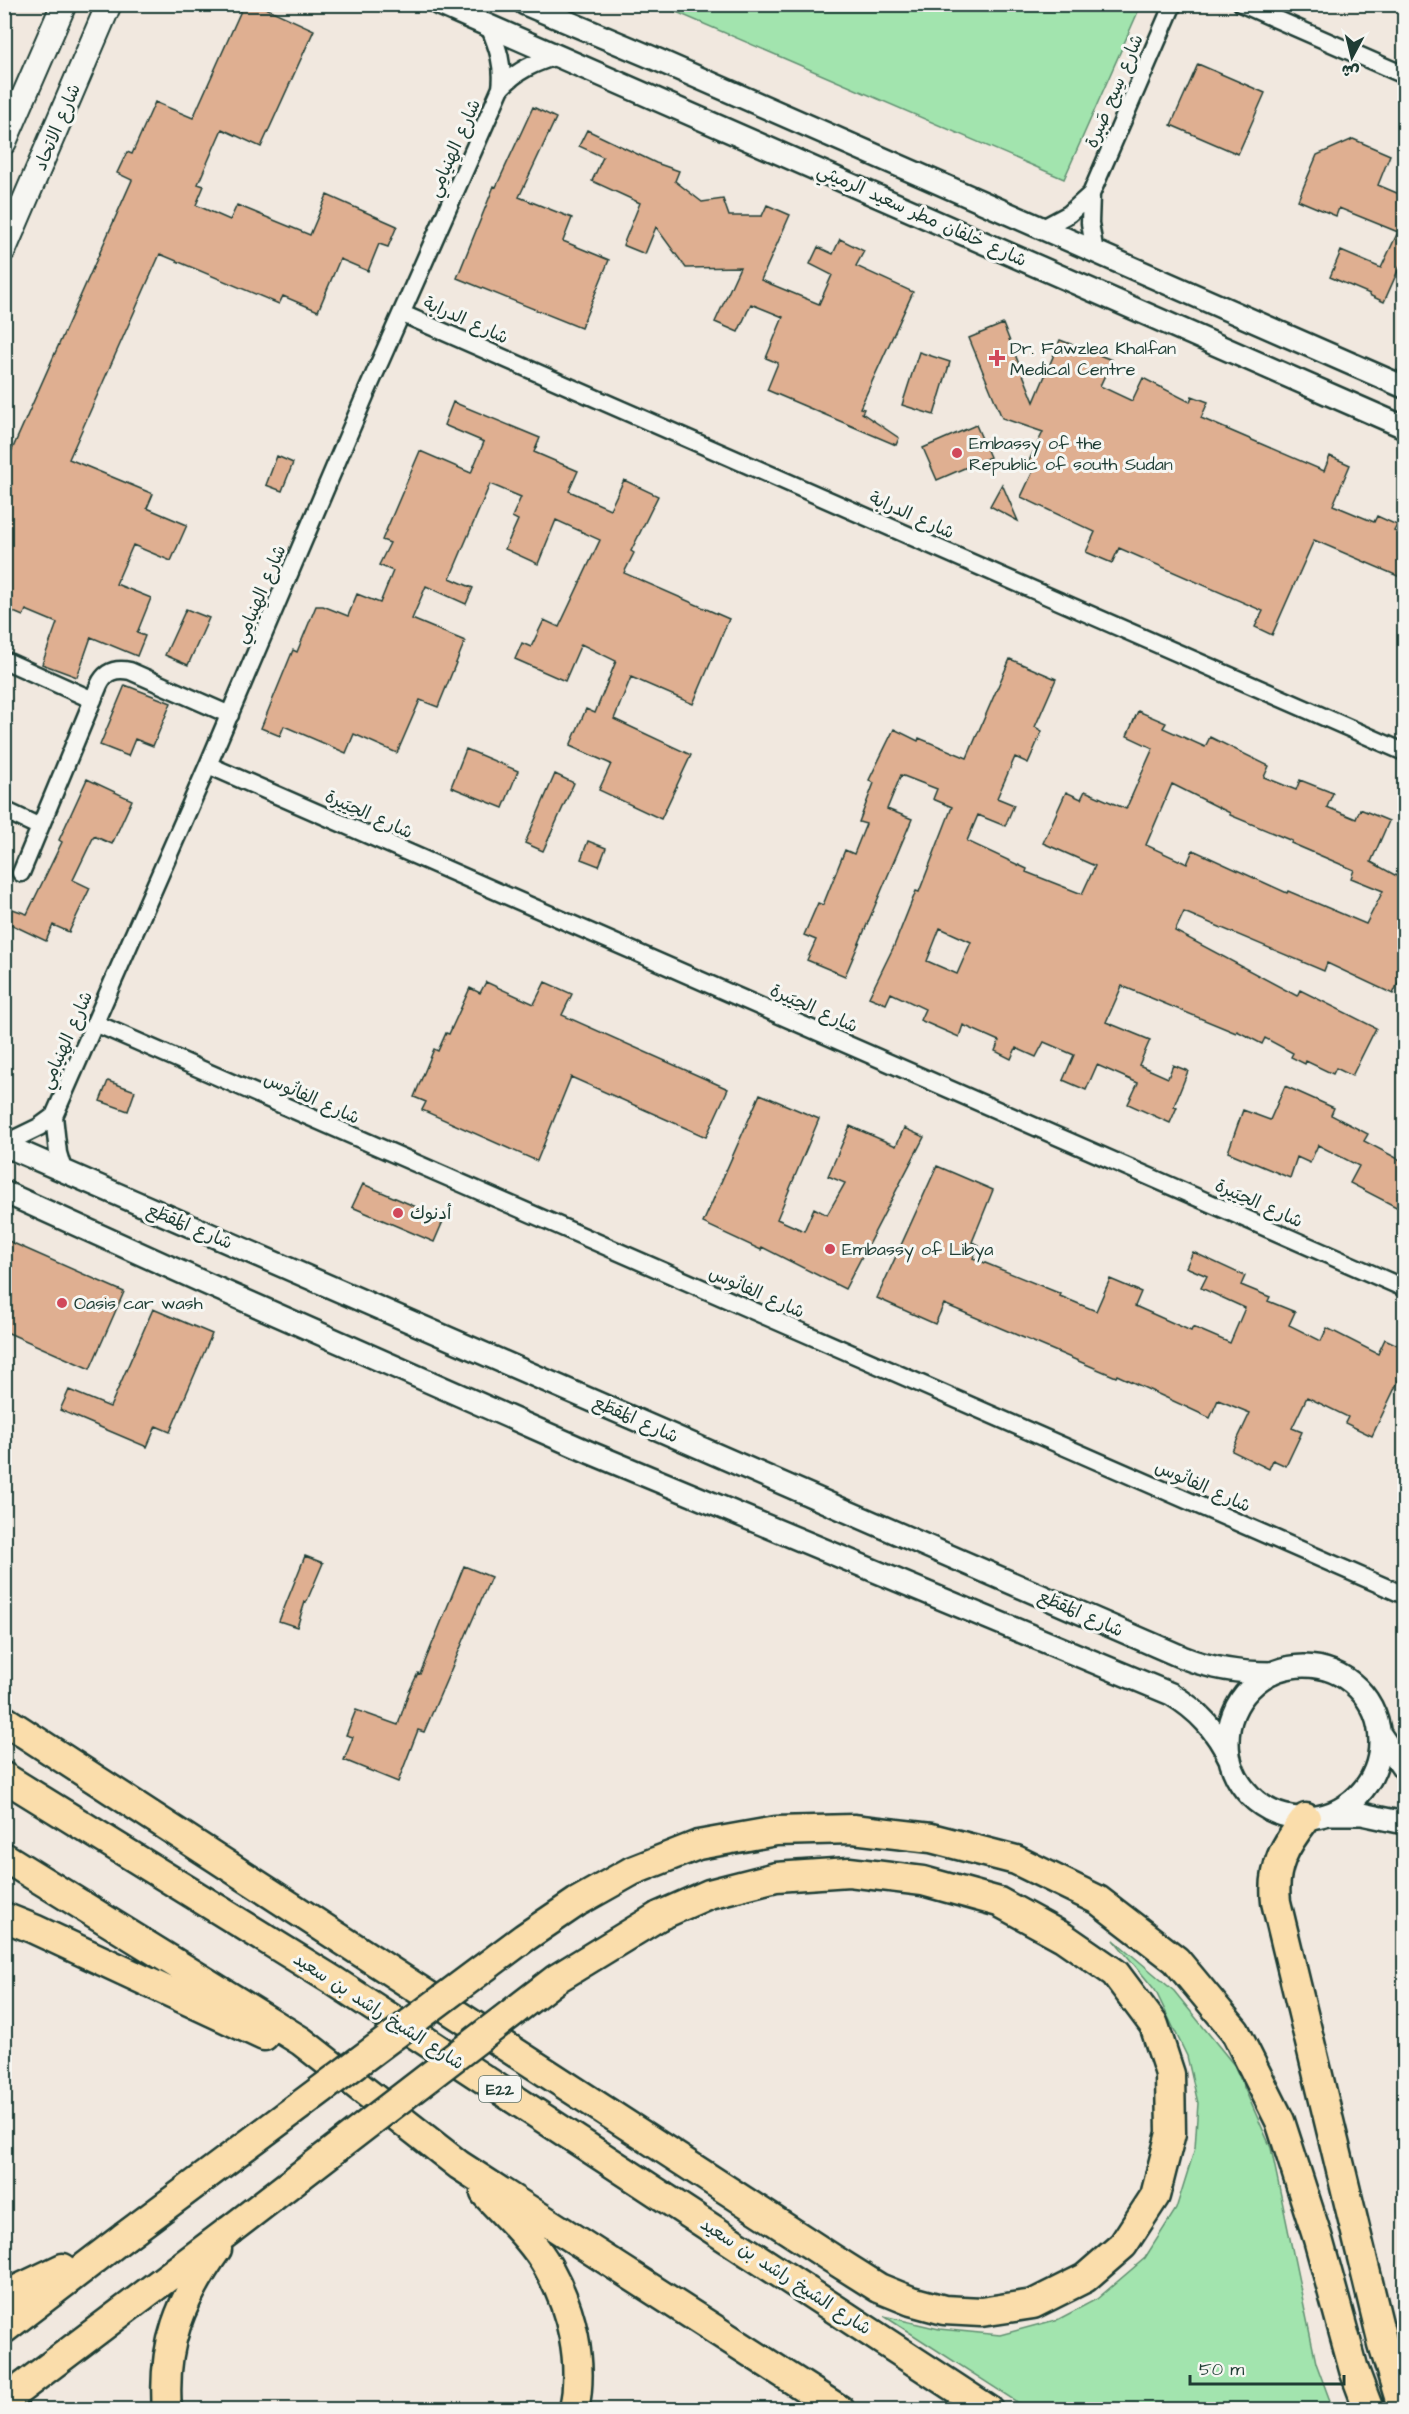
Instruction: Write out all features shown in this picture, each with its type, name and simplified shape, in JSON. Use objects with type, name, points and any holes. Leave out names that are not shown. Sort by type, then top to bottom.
[{"type":"highway","points":[[4,1720],[712,2181],[879,2288],[911,2301],[944,2310],[981,2312],[1033,2304],[1085,2278],[1124,2245],[1155,2196],[1171,2133],[1170,2074],[1154,2025],[1115,1973],[1063,1937],[999,1902],[923,1881],[849,1872],[776,1877],[710,1894],[659,1916],[556,1978],[230,2230],[4,2401]]},
{"type":"highway","name":"شارع الشيخ راشد بن سعيد","points":[[4,1777],[334,1981],[989,2409]]},
{"type":"highway","points":[[1317,1816],[1287,1843],[1278,1862],[1275,1882],[1276,1902],[1383,2344],[1403,2409]]},
{"type":"highway","points":[[4,2329],[524,1938],[577,1902],[632,1871],[698,1845],[776,1831],[853,1829],[931,1838],[1016,1860],[1098,1900],[1176,1960],[1235,2031],[1280,2121],[1318,2239],[1354,2370],[1369,2409]]},
{"type":"highway","points":[[4,1857],[301,2041],[459,2165],[840,2409]]},
{"type":"highway","points":[[4,1917],[254,2032],[270,2038],[301,2041]]},
{"type":"highway","points":[[459,2165],[526,2238],[547,2266],[563,2297],[573,2330],[578,2364],[574,2409]]},
{"type":"highway","points":[[167,2409],[165,2383],[170,2343],[182,2306],[201,2271],[230,2230]]},
{"type":"highway","points":[[4,2296],[124,2237]]},
{"type":"main road","points":[[4,142],[64,4]]},
{"type":"main road","name":"شارع الاتحاد","points":[[4,249],[109,9]]},
{"type":"street","name":"شارع خلفان مطر سعيد الرميثي","points":[[439,4],[1404,427]]},
{"type":"street","name":"شارع خلفان مطر سعيد الرميثي","points":[[525,4],[1404,387]]},
{"type":"street","name":"شارع سِيح صَبرة","points":[[1095,253],[1090,223],[1091,194],[1173,4]]},
{"type":"street","points":[[1242,4],[1404,75]]},
{"type":"street","name":"شارع الهِنيامِي","points":[[63,1170],[56,1144],[54,1116],[501,88],[503,73],[501,57],[489,26]]},
{"type":"street","name":"شارع الهِنيامِي","points":[[501,88],[524,67],[557,56]]},
{"type":"street","points":[[643,94],[650,93],[657,83],[660,72],[657,60]]},
{"type":"street","name":"شارع سِيح صَبرة","points":[[1041,229],[1069,214],[1091,194]]},
{"type":"street","name":"شارع الدرابة","points":[[403,314],[1404,752]]},
{"type":"street","points":[[4,660],[93,700]]},
{"type":"street","points":[[21,873],[102,678],[115,670],[123,669],[230,715]]},
{"type":"street","name":"شارع الحِيَيرة","points":[[208,765],[1404,1288]]},
{"type":"street","points":[[4,810],[40,827]]},
{"type":"street","name":"شارع الفانُوس","points":[[94,1023],[1404,1595]]},
{"type":"street","name":"شارع الهِنيامِي","points":[[4,1145],[39,1127],[54,1116]]},
{"type":"street","name":"شارع المَقطَع","points":[[4,1145],[1182,1657],[1235,1672],[1272,1673]]},
{"type":"street","points":[[4,1192],[591,1454],[1171,1694],[1191,1705],[1207,1721],[1220,1739],[1238,1779],[1250,1795],[1266,1808],[1286,1816],[1362,1814],[1404,1822]]},
{"type":"street","points":[[1230,1759],[1228,1739],[1232,1718],[1241,1700],[1254,1684],[1272,1673],[1292,1667],[1313,1666],[1333,1672],[1351,1682],[1365,1696],[1375,1715],[1380,1734],[1379,1755],[1373,1775],[1361,1792],[1346,1805],[1317,1816]]},
{"type":"street","points":[[1380,1734],[1404,1768]]},
{"type":"green space","points":[[660,5],[1141,5],[1064,179]]},
{"type":"green space","points":[[1114,1940],[1174,1991],[1234,2065],[1271,2148],[1316,2363],[1333,2409],[1028,2409],[884,2316],[939,2329],[1000,2335],[1059,2319],[1097,2299],[1145,2258],[1176,2209],[1195,2148],[1198,2103],[1187,2056],[1155,1990]]},
{"type":"building","points":[[244,4],[257,4],[314,30],[261,147],[222,129],[198,184],[204,186],[196,205],[230,220],[237,205],[310,235],[327,195],[397,226],[388,247],[379,244],[368,271],[340,259],[318,311],[283,296],[279,304],[160,254],[69,459],[153,494],[147,508],[187,525],[171,561],[133,545],[116,584],[151,598],[137,633],[145,636],[137,656],[91,637],[77,677],[42,664],[57,623],[26,610],[23,616],[4,608],[4,468],[132,180],[117,173],[127,152],[132,154],[155,102],[193,118]]},
{"type":"building","points":[[1198,64],[1265,93],[1238,154],[1171,125]]},
{"type":"building","points":[[533,107],[556,118],[519,197],[572,218],[563,241],[609,260],[581,328],[457,278],[494,186],[496,187]]},
{"type":"building","points":[[587,130],[656,163],[679,171],[675,181],[702,202],[723,199],[729,216],[762,216],[767,205],[790,215],[761,280],[819,304],[832,275],[810,264],[818,247],[833,254],[840,239],[864,251],[856,266],[913,292],[860,408],[864,409],[862,413],[899,438],[896,445],[767,390],[778,363],[766,358],[783,317],[751,304],[738,332],[715,322],[740,267],[686,268],[656,227],[645,254],[623,245],[640,203],[592,181],[603,157],[579,146]]},
{"type":"building","points":[[1353,139],[1390,155],[1378,185],[1404,196],[1404,257],[1384,302],[1330,277],[1341,251],[1381,268],[1398,232],[1339,208],[1336,216],[1298,200],[1317,155]]},
{"type":"building","points":[[1003,324],[1034,402],[1060,340],[1112,360],[1100,386],[1132,401],[1143,378],[1190,402],[1192,396],[1208,402],[1201,418],[1324,471],[1330,456],[1350,465],[1333,505],[1374,522],[1377,516],[1397,525],[1394,531],[1404,535],[1404,566],[1400,577],[1314,540],[1272,635],[1255,627],[1263,611],[1119,548],[1112,563],[1086,552],[1095,532],[1021,497],[1034,469],[1029,467],[1029,461],[1043,432],[1002,418],[969,338]]},
{"type":"building","points":[[919,352],[950,362],[934,415],[902,405]]},
{"type":"building","points":[[453,402],[540,438],[534,452],[578,471],[569,491],[610,509],[624,480],[658,496],[631,551],[634,553],[624,573],[729,619],[693,704],[631,677],[614,719],[691,755],[661,819],[599,790],[611,764],[570,746],[586,709],[595,713],[616,661],[581,644],[565,681],[515,659],[522,643],[531,647],[544,620],[559,627],[600,540],[556,520],[538,564],[505,549],[518,520],[512,517],[521,497],[490,484],[450,578],[473,588],[466,604],[426,586],[412,619],[465,641],[438,707],[420,700],[397,753],[354,734],[346,753],[284,726],[280,736],[261,728],[293,650],[297,652],[316,606],[323,606],[348,616],[357,594],[380,603],[393,571],[379,565],[390,543],[382,540],[420,451],[471,473],[484,442],[444,425]]},
{"type":"building","name":"Embassy of the Republic of south Sudan","points":[[976,425],[990,457],[937,480],[923,448]]},
{"type":"building","points":[[277,456],[293,463],[282,491],[266,485]]},
{"type":"building","points":[[1002,484],[1018,521],[990,506]]},
{"type":"building","points":[[186,609],[209,618],[188,665],[165,655]]},
{"type":"building","points":[[1010,659],[1056,679],[1035,727],[1042,731],[1028,763],[1015,757],[997,798],[1014,805],[1005,826],[978,815],[967,841],[1027,869],[1026,872],[1082,894],[1095,866],[1043,843],[1066,792],[1081,799],[1085,791],[1126,809],[1153,748],[1127,736],[1138,711],[1166,723],[1163,728],[1205,747],[1210,737],[1269,766],[1264,777],[1296,790],[1300,780],[1333,793],[1327,807],[1356,819],[1360,809],[1389,821],[1371,862],[1404,880],[1404,970],[1393,994],[1327,963],[1324,971],[1184,912],[1175,931],[1297,996],[1300,990],[1376,1028],[1352,1076],[1336,1068],[1333,1074],[1306,1061],[1305,1064],[1291,1057],[1293,1053],[1265,1038],[1262,1044],[1237,1031],[1236,1033],[1122,986],[1106,1022],[1150,1040],[1139,1065],[1168,1078],[1173,1065],[1188,1071],[1170,1123],[1128,1104],[1138,1083],[1097,1065],[1086,1090],[1063,1080],[1074,1055],[1044,1042],[1036,1057],[1016,1048],[1011,1059],[995,1051],[999,1041],[963,1025],[959,1037],[920,1020],[925,1009],[891,993],[886,1004],[869,997],[894,946],[916,891],[919,892],[952,807],[933,799],[937,789],[901,775],[887,809],[912,819],[845,976],[807,960],[816,940],[804,935],[818,903],[823,905],[845,850],[854,854],[866,824],[859,822],[874,783],[869,780],[894,729],[918,741],[919,738],[967,758]],"holes":[[[1172,784],[1230,815],[1354,870],[1351,878],[1383,891],[1366,924],[1288,891],[1287,893],[1193,850],[1187,864],[1146,845]],[[940,928],[971,942],[957,974],[927,961]]]},
{"type":"building","points":[[125,685],[171,703],[153,746],[135,739],[128,756],[100,745]]},
{"type":"building","points":[[466,749],[518,771],[503,808],[451,787]]},
{"type":"building","points":[[555,774],[574,783],[543,851],[525,843]]},
{"type":"building","points":[[87,779],[132,800],[112,844],[94,836],[73,880],[90,888],[69,932],[53,925],[46,941],[4,921],[4,906],[27,914],[62,842],[59,840]]},
{"type":"building","points":[[588,841],[606,848],[599,866],[581,859]]},
{"type":"building","points":[[486,982],[534,1004],[545,982],[572,994],[562,1015],[728,1089],[706,1137],[571,1077],[537,1161],[422,1110],[426,1102],[414,1097],[434,1049],[438,1051],[446,1033],[449,1034],[470,988],[480,993]]},
{"type":"building","points":[[108,1081],[135,1091],[128,1111],[100,1101]]},
{"type":"building","points":[[1285,1086],[1334,1108],[1331,1115],[1368,1134],[1364,1141],[1404,1162],[1404,1211],[1350,1183],[1359,1166],[1318,1145],[1310,1163],[1297,1157],[1290,1178],[1228,1152],[1243,1110],[1270,1120]]},
{"type":"building","points":[[760,1094],[819,1119],[777,1219],[804,1231],[814,1208],[827,1215],[845,1183],[828,1176],[850,1126],[896,1146],[904,1128],[924,1137],[845,1289],[762,1247],[761,1250],[703,1223]]},
{"type":"building","points":[[937,1166],[993,1190],[972,1242],[979,1245],[973,1258],[1096,1311],[1110,1279],[1141,1292],[1135,1306],[1191,1331],[1193,1327],[1230,1343],[1245,1308],[1201,1288],[1207,1276],[1186,1267],[1193,1252],[1245,1276],[1241,1285],[1270,1297],[1268,1301],[1295,1312],[1289,1325],[1321,1341],[1327,1328],[1378,1354],[1385,1339],[1404,1348],[1404,1369],[1372,1436],[1345,1423],[1348,1417],[1307,1397],[1292,1428],[1302,1432],[1286,1466],[1273,1460],[1269,1469],[1232,1451],[1250,1413],[1218,1400],[1210,1418],[1117,1375],[1116,1377],[944,1304],[935,1324],[877,1298]]},
{"type":"building","name":"أدنوك","points":[[363,1184],[444,1219],[434,1242],[352,1207]]},
{"type":"building","name":"Oasis car wash","points":[[4,1239],[124,1292],[90,1369],[4,1331]]},
{"type":"building","points":[[153,1309],[212,1334],[170,1432],[156,1426],[147,1447],[60,1410],[69,1390],[110,1407]]},
{"type":"building","points":[[305,1556],[323,1563],[305,1602],[297,1627],[279,1621]]},
{"type":"building","points":[[464,1566],[491,1577],[424,1732],[418,1730],[398,1782],[344,1760],[353,1737],[346,1735],[356,1710],[398,1725],[408,1694],[418,1673],[420,1674]]},
{"type":"place","name":"Dr. Fawzlea Khalfan Medical Centre","points":[[997,358]]},
{"type":"place","name":"Embassy of the Republic of south Sudan","points":[[957,453]]},
{"type":"place","name":"أدنوك","points":[[398,1213]]},
{"type":"place","name":"Embassy of Libya","points":[[830,1249]]},
{"type":"place","name":"Oasis car wash","points":[[62,1303]]}]
